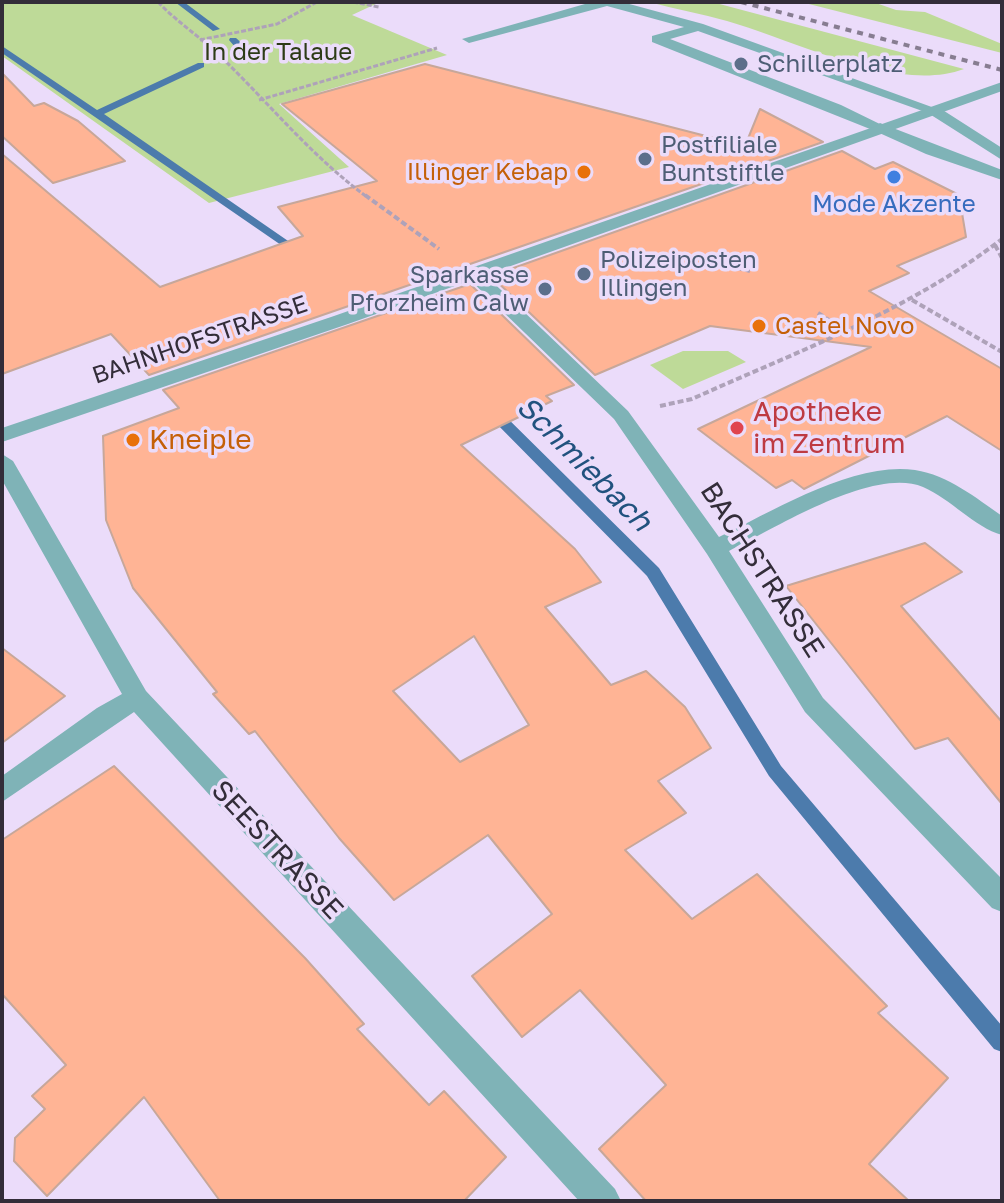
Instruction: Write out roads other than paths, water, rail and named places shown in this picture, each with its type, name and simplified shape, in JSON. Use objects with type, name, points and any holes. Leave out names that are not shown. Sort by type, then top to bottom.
[{"type":"street","points":[[469,39],[608,2],[698,27],[933,110],[1002,155]]},
{"type":"street","points":[[698,27],[657,39],[931,151],[1002,175]]},
{"type":"street","name":"BAHNHOFSTRASSE","points":[[2,435],[341,320],[1002,86]]},
{"type":"street","name":"BACHSTRASSE","points":[[473,273],[621,415],[715,548],[814,705],[1002,899]]},
{"type":"street","name":"SEESTRASSE","points":[[2,461],[137,698],[603,1201]]},
{"type":"street","points":[[715,548],[854,484],[883,476],[913,476],[947,488],[1002,527]]},
{"type":"street","points":[[2,791],[106,715],[137,698]]},
{"type":"waterway","points":[[179,2],[216,29]]},
{"type":"waterway","points":[[233,40],[241,47],[233,52]]},
{"type":"waterway","name":"Schmiebach","points":[[2,49],[96,114]]},
{"type":"waterway","points":[[96,114],[201,65]]},
{"type":"waterway","name":"Schmiebach","points":[[96,114],[301,254]]},
{"type":"waterway","name":"Schmiebach","points":[[489,408],[653,572],[775,771],[1002,1042]]},
{"type":"railway","points":[[741,2],[1002,70]]},
{"type":"place","name":"Schillerplatz","points":[[741,64]]},
{"type":"place","name":"Postfiliale Buntstiftle","points":[[645,159]]},
{"type":"place","name":"Illinger Kebap","points":[[584,172]]},
{"type":"place","name":"Mode Akzente","points":[[894,177]]},
{"type":"place","name":"Polizeiposten Illingen","points":[[584,274]]},
{"type":"place","name":"Sparkasse Pforzheim Calw","points":[[545,289]]},
{"type":"place","name":"Castel Novo","points":[[759,326]]},
{"type":"place","name":"Apotheke im Zentrum","points":[[737,428]]},
{"type":"place","name":"Kneiple","points":[[133,440]]},
{"type":"park label","name":"In der Talaue","points":[[278,52]]}]
